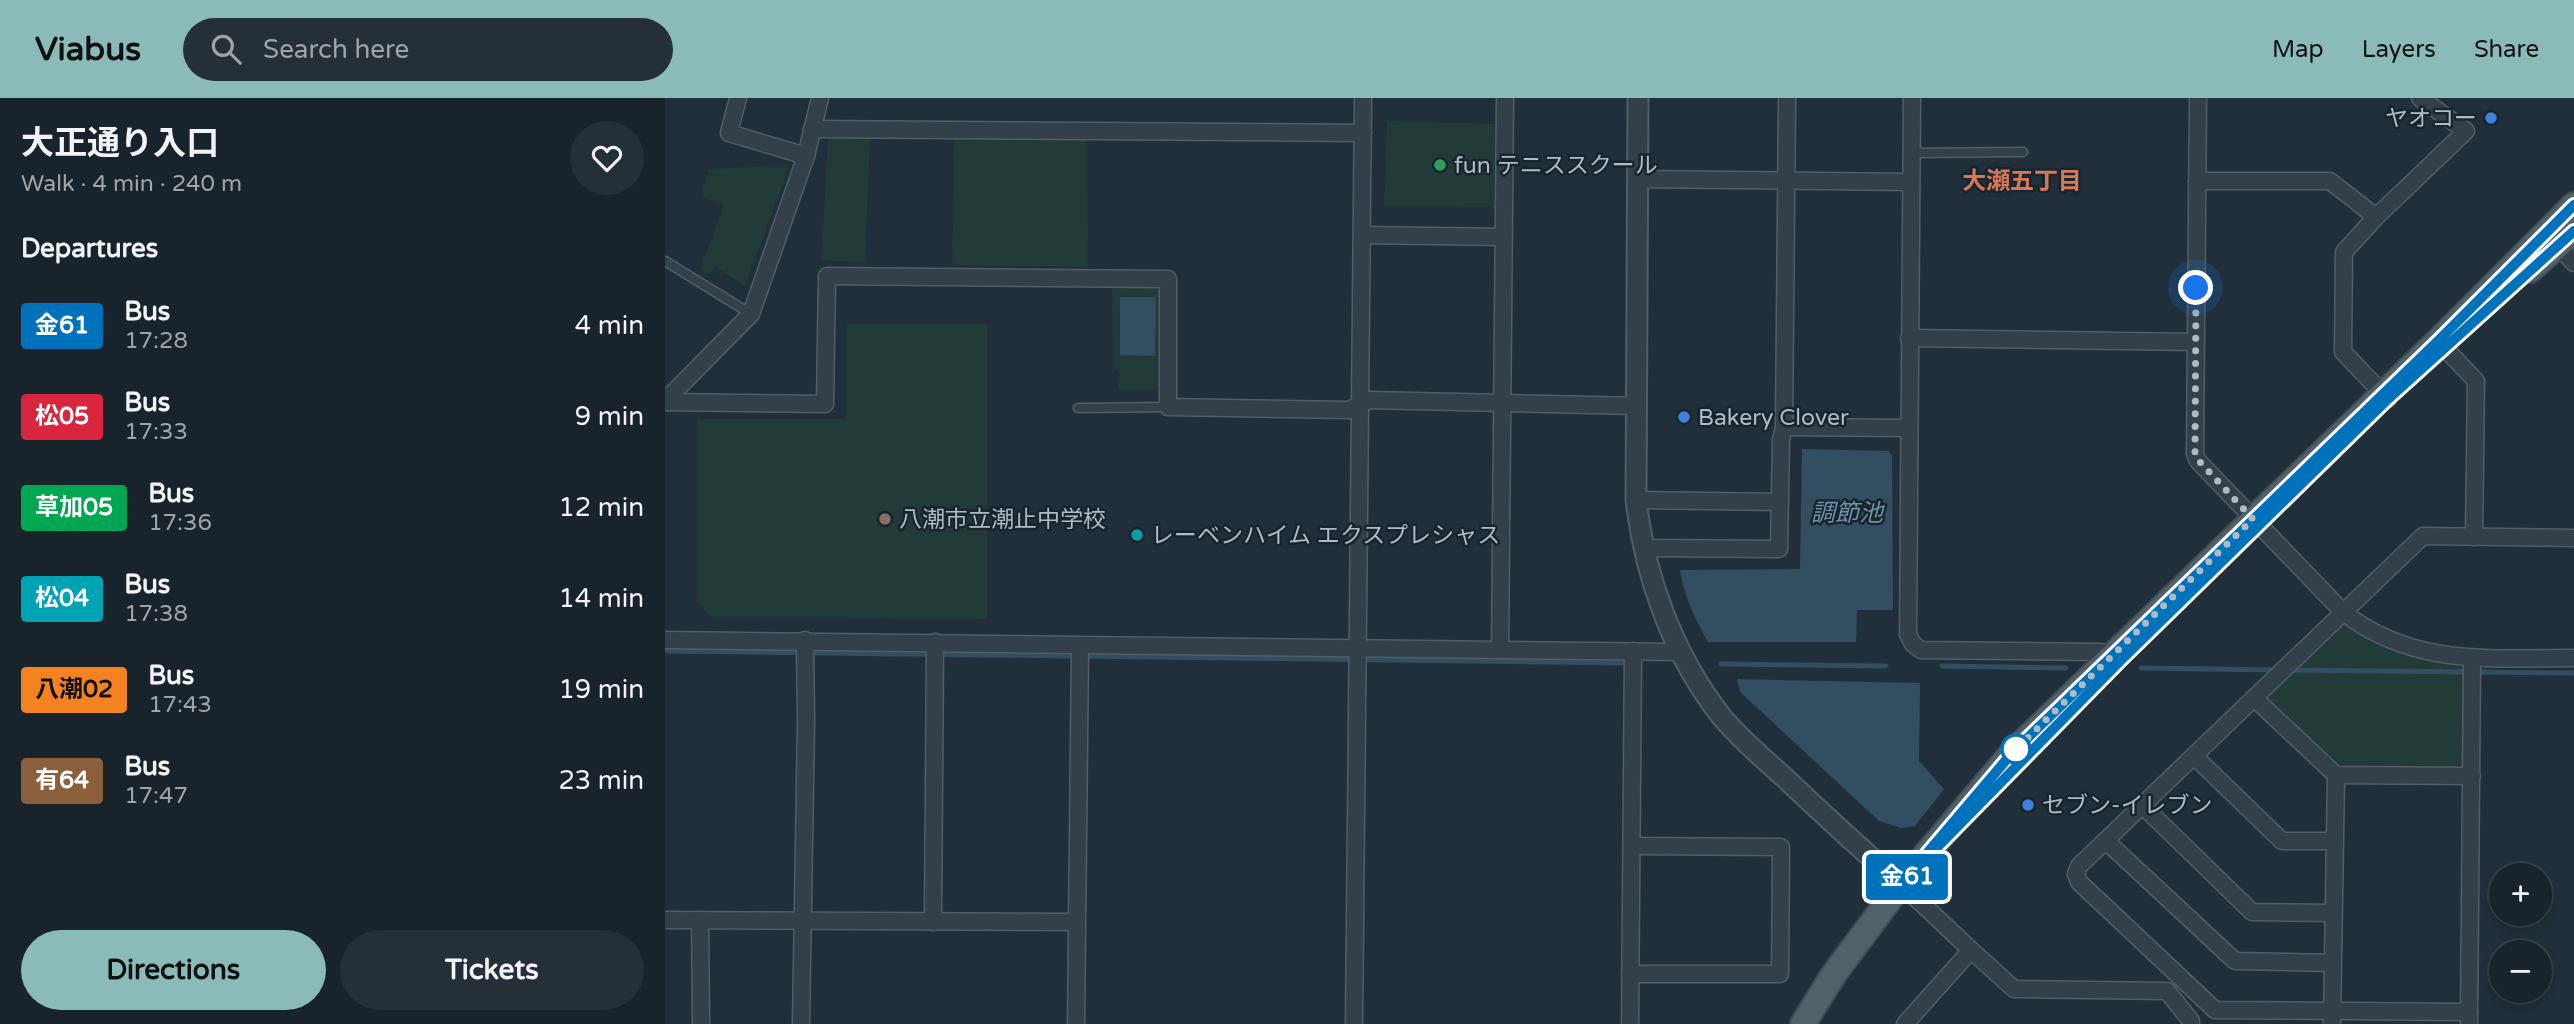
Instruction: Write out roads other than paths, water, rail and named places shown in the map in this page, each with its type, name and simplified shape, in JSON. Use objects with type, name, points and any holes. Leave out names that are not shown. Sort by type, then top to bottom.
[{"type":"main road","points":[[1803,1024],[1834,974],[1901,884],[2013,752],[2116,657],[2441,344],[2574,205]]},
{"type":"main road","points":[[2441,344],[2569,246]]},
{"type":"street","points":[[738,98],[729,133],[806,156]]},
{"type":"street","points":[[665,402],[751,314],[806,156],[820,98]]},
{"type":"street","points":[[1354,1024],[1363,98]]},
{"type":"street","points":[[1500,650],[1505,98]]},
{"type":"street","points":[[1638,98],[1636,500],[1643,548],[1663,612],[1680,652],[1722,717],[2014,989],[2167,991],[2191,1024]]},
{"type":"street","points":[[1643,548],[1779,549],[1781,440],[1784,427],[1787,98]]},
{"type":"street","points":[[1912,98],[1908,634],[1913,644],[1921,650],[2116,657]]},
{"type":"street","points":[[2198,98],[2195,454],[2199,461],[2344,612],[2365,629],[2400,645],[2472,662],[2574,659]]},
{"type":"street","points":[[2386,396],[2343,352],[2344,252],[2466,131],[2420,98]]},
{"type":"street","points":[[812,129],[1363,133]]},
{"type":"street","points":[[1637,179],[1911,183]]},
{"type":"street","points":[[2197,181],[2330,181],[2377,217]]},
{"type":"street","points":[[1361,235],[1503,237]]},
{"type":"street","points":[[665,402],[825,404],[827,276],[1168,279],[1168,407],[1349,410],[1369,400],[1636,406]]},
{"type":"street","points":[[1909,338],[2196,342]]},
{"type":"street","points":[[2441,344],[2476,381],[2474,537]]},
{"type":"street","points":[[1784,427],[1908,428]]},
{"type":"street","points":[[1636,500],[1780,502]]},
{"type":"street","points":[[2472,662],[2469,1018],[2247,1017],[2215,1010],[2079,882],[2076,874],[2079,866],[2423,536],[2574,538]]},
{"type":"street","points":[[665,640],[935,642],[1359,657],[1500,650],[1680,652]]},
{"type":"street","points":[[801,1024],[805,640]]},
{"type":"street","points":[[933,922],[935,642]]},
{"type":"street","points":[[1076,1024],[1080,646]]},
{"type":"street","points":[[1630,1024],[1633,651]]},
{"type":"street","points":[[2255,698],[2336,775],[2472,776]]},
{"type":"street","points":[[2194,757],[2282,841],[2334,841]]},
{"type":"street","points":[[2332,1018],[2336,775]]},
{"type":"street","points":[[2142,806],[2252,912],[2333,913]]},
{"type":"street","points":[[2106,841],[2235,961],[2332,964]]},
{"type":"street","points":[[1630,974],[1780,974],[1781,847],[1632,846]]},
{"type":"street","points":[[665,920],[1076,922]]},
{"type":"street","points":[[700,920],[701,1024]]},
{"type":"street","points":[[1905,1024],[1971,950]]},
{"type":"lane","points":[[1911,153],[2023,152]]},
{"type":"lane","points":[[665,261],[751,314]]},
{"type":"lane","points":[[1078,408],[1168,407]]},
{"type":"water","points":[[1120,297],[1156,297],[1155,356],[1120,355]]},
{"type":"water","name":"調節池","points":[[1802,449],[1888,451],[1892,456],[1893,610],[1857,610],[1856,642],[1708,642],[1684,589],[1680,570],[1800,569]]},
{"type":"water","points":[[1737,679],[1920,683],[1919,761],[1944,789],[1915,826],[1901,828],[1879,821],[1740,692]]},
{"type":"waterway","points":[[665,651],[1628,663]]},
{"type":"waterway","points":[[1721,664],[1886,666]]},
{"type":"waterway","points":[[1942,666],[2066,668]]},
{"type":"waterway","points":[[2141,668],[2277,670]]},
{"type":"waterway","points":[[2290,670],[2574,673]]},
{"type":"place","name":"ヤオコー","points":[[2491,118]]},
{"type":"place","name":"fun テニススクール","points":[[1440,165]]},
{"type":"place","name":"Bakery Clover","points":[[1684,417]]},
{"type":"place","name":"八潮市立潮止中学校","points":[[885,519]]},
{"type":"place","name":"レーベンハイム エクスプレシャス","points":[[1137,535]]},
{"type":"place","name":"セブン-イレブン","points":[[2028,805]]},
{"type":"district","name":"大瀬五丁目","points":[[2022,181]]}]
